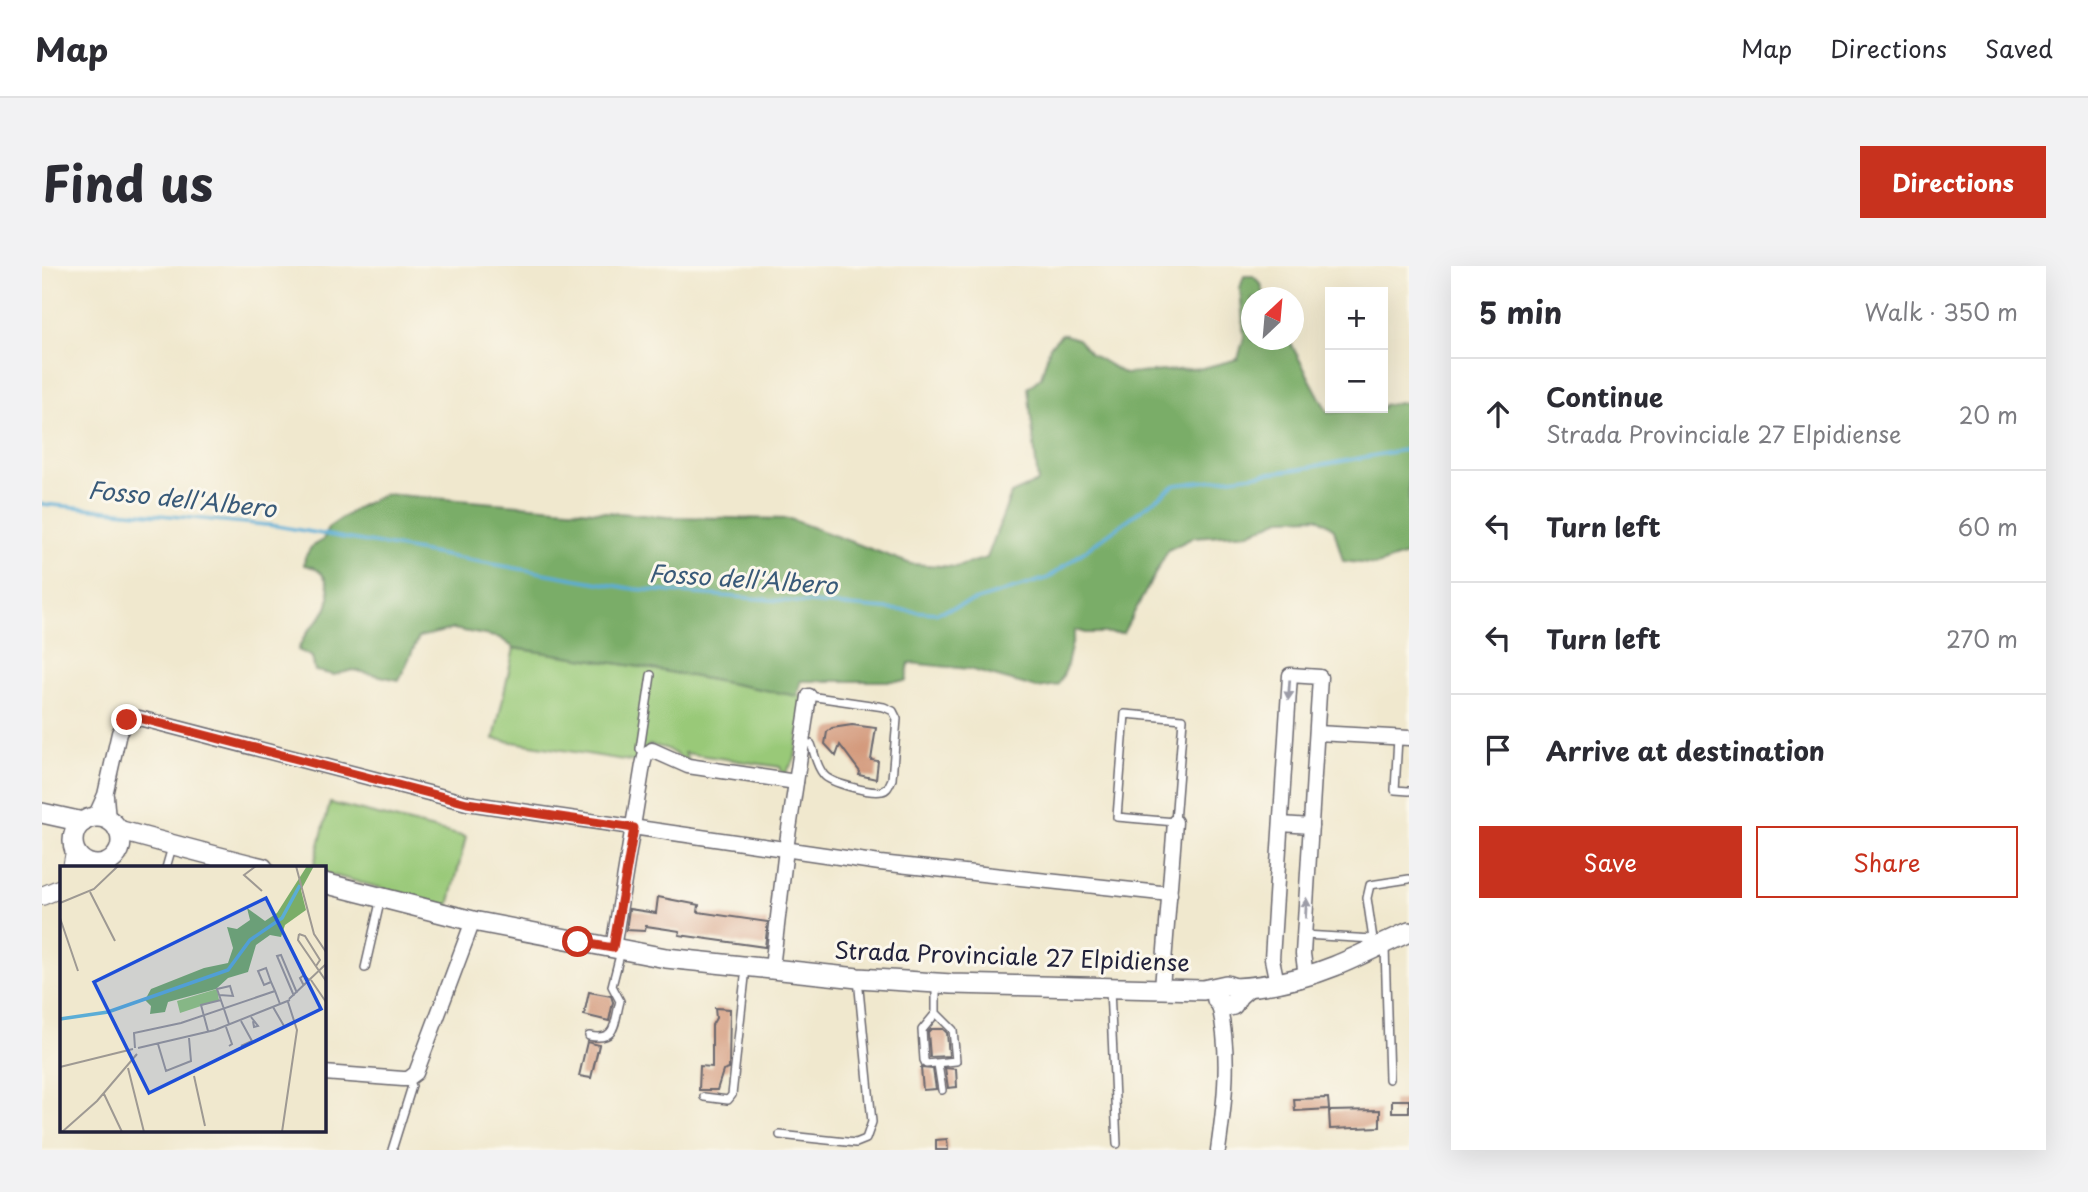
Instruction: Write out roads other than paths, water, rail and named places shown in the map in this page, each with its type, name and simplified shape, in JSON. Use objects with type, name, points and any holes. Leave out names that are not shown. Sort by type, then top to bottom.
[{"type":"main road","points":[[49,815],[89,842],[120,844],[116,856],[132,849],[172,846]]},
{"type":"main road","points":[[89,842],[152,838],[172,846],[251,866]]},
{"type":"main road","name":"Strada Provinciale 27 Elpidiense","points":[[326,883],[473,921],[617,950],[746,967],[936,983],[1162,988],[1228,993],[1306,976],[1336,965],[1377,943],[1409,932]]},
{"type":"street","points":[[1277,983],[1272,959],[1290,675],[1320,677],[1303,954],[1306,976]]},
{"type":"street","points":[[772,968],[786,849],[810,696]]},
{"type":"street","points":[[89,842],[106,795],[119,733],[127,720],[139,718],[467,803],[984,875],[1170,894]]},
{"type":"street","points":[[1317,733],[1404,738]]},
{"type":"street","points":[[617,950],[645,757],[652,750],[688,766],[796,782]]},
{"type":"street","points":[[1162,988],[1175,822]]},
{"type":"street","points":[[1281,824],[1311,826]]},
{"type":"street","points":[[326,1073],[408,1079],[416,1073],[473,921]]},
{"type":"street","points":[[1218,1150],[1223,1108],[1224,1026],[1228,993]]},
{"type":"lane","points":[[645,757],[640,749],[651,675]]},
{"type":"lane","points":[[802,743],[811,744],[817,764],[824,776],[832,782],[876,792],[884,791],[888,787],[897,719],[893,711],[884,707],[810,696]]},
{"type":"lane","points":[[1125,714],[1183,719],[1175,822],[1117,817],[1125,714]]},
{"type":"lane","points":[[1404,738],[1395,790],[1409,791]]},
{"type":"lane","points":[[167,866],[172,846]]},
{"type":"lane","points":[[1389,1079],[1377,943],[1367,898],[1370,885],[1409,879]]},
{"type":"lane","points":[[365,968],[381,897]]},
{"type":"lane","points":[[1304,934],[1377,943]]},
{"type":"lane","points":[[589,1035],[602,1039],[612,1031],[620,1001],[612,986],[617,950]]},
{"type":"lane","points":[[704,1097],[728,1100],[732,1095],[746,967]]},
{"type":"lane","points":[[780,1135],[856,1143],[866,1139],[872,1122],[858,978]]},
{"type":"lane","points":[[936,983],[936,1013],[922,1030],[924,1060],[926,1064],[957,1062],[953,1030],[936,1013]]},
{"type":"lane","points":[[1110,988],[1117,1144]]},
{"type":"lane","points":[[938,1064],[942,1090]]},
{"type":"lane","points":[[393,1150],[412,1086],[408,1079]]},
{"type":"waterway","name":"Fosso dell'Albero","points":[[42,504],[277,526],[634,589],[936,613],[1048,578],[1175,485],[1300,469],[1409,449]]}]
